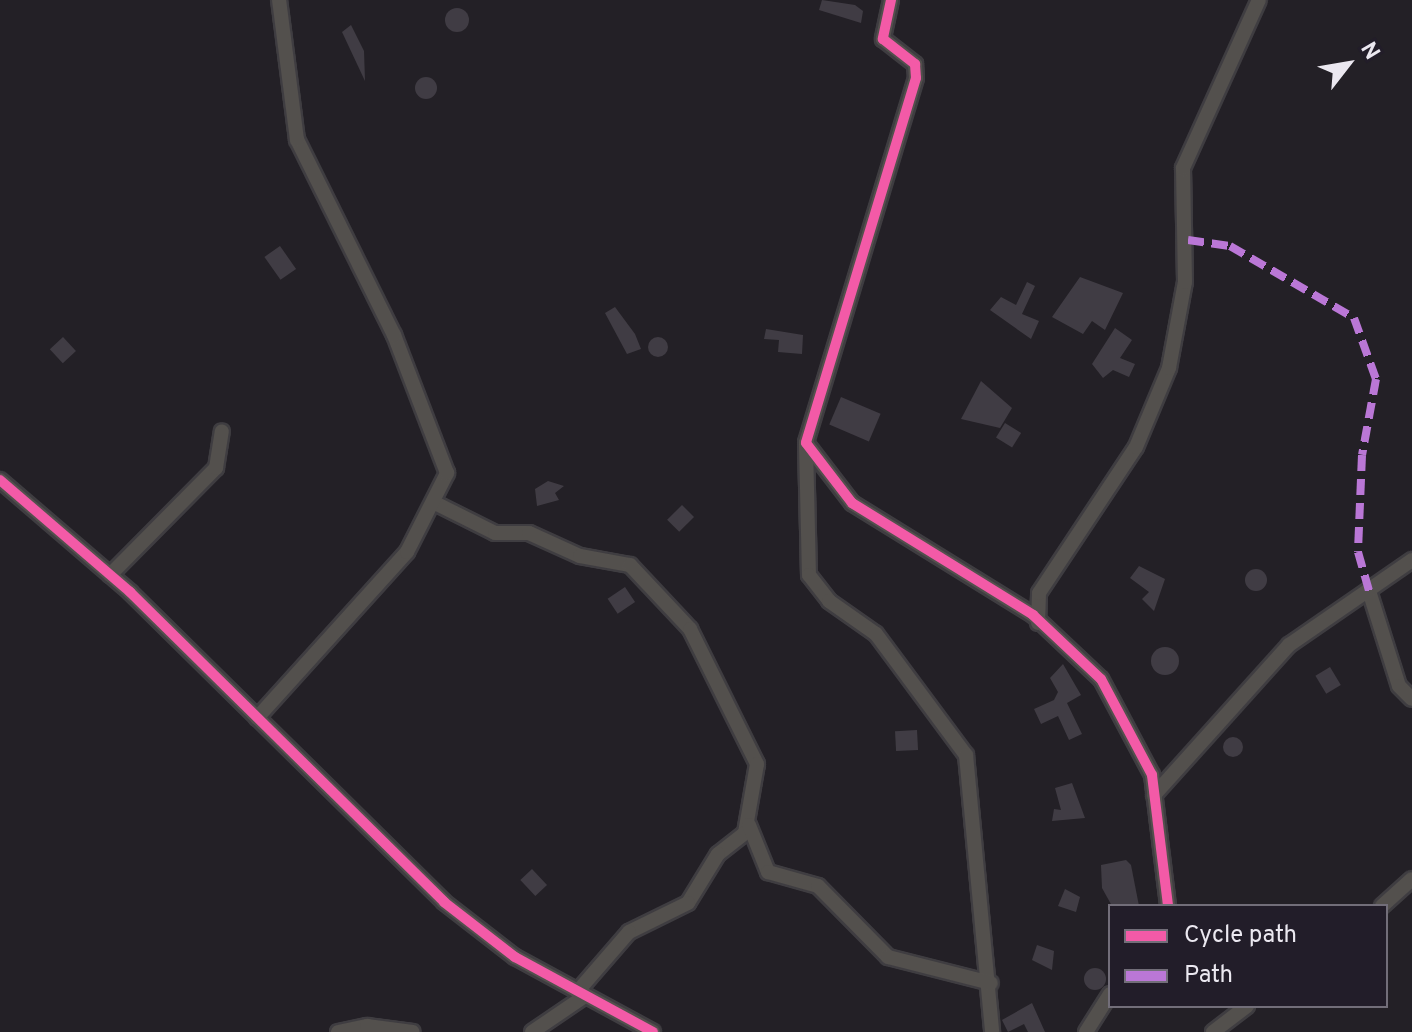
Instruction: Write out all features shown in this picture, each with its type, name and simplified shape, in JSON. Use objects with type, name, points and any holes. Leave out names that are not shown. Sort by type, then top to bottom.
[{"type":"street","points":[[257,718],[407,552],[437,504],[447,473],[438,439],[297,140],[279,0]]},
{"type":"street","points":[[891,0],[883,39],[915,64],[916,78],[806,443],[809,575],[829,601],[876,634],[966,755],[991,983],[992,1032]]},
{"type":"street","points":[[1040,625],[1039,593],[1136,447],[1169,368],[1185,282],[1183,168],[1259,0]]},
{"type":"street","points":[[110,575],[216,468],[222,431]]},
{"type":"street","points":[[806,443],[852,503],[1064,638],[1118,703],[1146,756],[1168,904]]},
{"type":"street","points":[[0,480],[110,575],[444,902],[515,957],[653,1032]]},
{"type":"street","points":[[437,504],[495,533],[529,533],[580,556],[622,559],[679,613],[757,764],[749,825],[768,872],[810,881],[890,958],[991,983]]},
{"type":"street","points":[[1154,795],[1289,645],[1370,594],[1412,560]]},
{"type":"street","points":[[1370,594],[1399,686],[1412,699]]},
{"type":"street","points":[[532,1032],[581,994],[629,932],[688,903],[718,854],[749,825]]},
{"type":"street","points":[[1384,904],[1412,879]]},
{"type":"street","points":[[1086,1032],[1108,997]]},
{"type":"street","points":[[1213,1032],[1244,1008]]},
{"type":"street","points":[[338,1032],[413,1032]]},
{"type":"building","points":[[822,0],[855,5],[863,11],[861,23],[819,10]]},
{"type":"building","points":[[457,8],[466,11],[469,20],[466,29],[457,32],[448,29],[445,20],[448,11]]},
{"type":"building","points":[[351,25],[364,51],[365,81],[342,32]]},
{"type":"building","points":[[426,77],[434,80],[437,88],[434,96],[426,99],[418,96],[415,88],[418,80]]},
{"type":"building","points":[[280,246],[296,269],[280,280],[264,257]]},
{"type":"building","points":[[1080,277],[1123,293],[1105,330],[1092,321],[1083,334],[1052,317]]},
{"type":"building","points":[[1027,282],[1035,286],[1022,314],[1039,321],[1031,339],[990,310],[1001,297],[1016,305]]},
{"type":"building","points":[[615,307],[635,334],[641,349],[627,354],[605,313]]},
{"type":"building","points":[[1115,328],[1132,340],[1120,358],[1135,364],[1129,377],[1113,370],[1103,378],[1092,364]]},
{"type":"building","points":[[766,329],[803,335],[802,354],[778,352],[779,340],[764,339]]},
{"type":"building","points":[[63,337],[76,351],[63,363],[50,349]]},
{"type":"building","points":[[654,337],[662,337],[668,347],[662,357],[654,357],[648,351],[648,343]]},
{"type":"building","points":[[981,381],[1012,408],[1000,428],[961,419]]},
{"type":"building","points":[[841,397],[881,414],[869,441],[829,425]]},
{"type":"building","points":[[1005,423],[1021,433],[1012,447],[996,437]]},
{"type":"building","points":[[548,481],[564,486],[555,493],[559,500],[537,506],[535,489]]},
{"type":"building","points":[[682,505],[694,517],[679,532],[667,520]]},
{"type":"building","points":[[1139,566],[1165,579],[1154,611],[1142,599],[1149,592],[1130,578]]},
{"type":"building","points":[[1256,569],[1264,572],[1267,580],[1264,588],[1256,591],[1248,588],[1245,580],[1248,572]]},
{"type":"building","points":[[625,587],[635,602],[618,614],[608,599]]},
{"type":"building","points":[[1165,647],[1175,651],[1179,661],[1175,671],[1165,675],[1155,671],[1151,661],[1155,651]]},
{"type":"building","points":[[1063,664],[1081,695],[1067,703],[1082,734],[1069,740],[1058,716],[1041,724],[1034,709],[1054,700],[1058,692],[1050,678]]},
{"type":"building","points":[[1330,667],[1341,685],[1326,694],[1315,676]]},
{"type":"building","points":[[917,730],[918,750],[896,751],[895,731]]},
{"type":"building","points":[[1233,737],[1240,740],[1243,747],[1240,754],[1233,757],[1226,754],[1223,747],[1226,740]]},
{"type":"building","points":[[1072,783],[1085,818],[1052,821],[1054,809],[1061,810],[1055,788]]},
{"type":"building","points":[[1126,860],[1131,865],[1139,904],[1111,904],[1102,888],[1101,865]]},
{"type":"building","points":[[532,869],[547,885],[535,896],[520,880]]},
{"type":"building","points":[[1065,889],[1080,897],[1076,912],[1058,906]]},
{"type":"building","points":[[1037,945],[1054,951],[1052,970],[1032,960]]},
{"type":"building","points":[[1095,968],[1103,971],[1106,979],[1103,987],[1095,990],[1087,987],[1084,979],[1087,971]]},
{"type":"building","points":[[1032,1003],[1045,1032],[1028,1032],[1024,1024],[1008,1032],[1002,1020]]},
{"type":"marked path","points":[[1188,240],[1230,246],[1354,318],[1376,379],[1362,455],[1358,552],[1370,594]]},
{"type":"cycle path","points":[[891,0],[883,39],[915,64],[916,78],[806,443],[852,503],[1033,615],[1101,679],[1152,775],[1168,904]]},
{"type":"cycle path","points":[[0,480],[130,592],[444,902],[515,957],[653,1032]]}]
